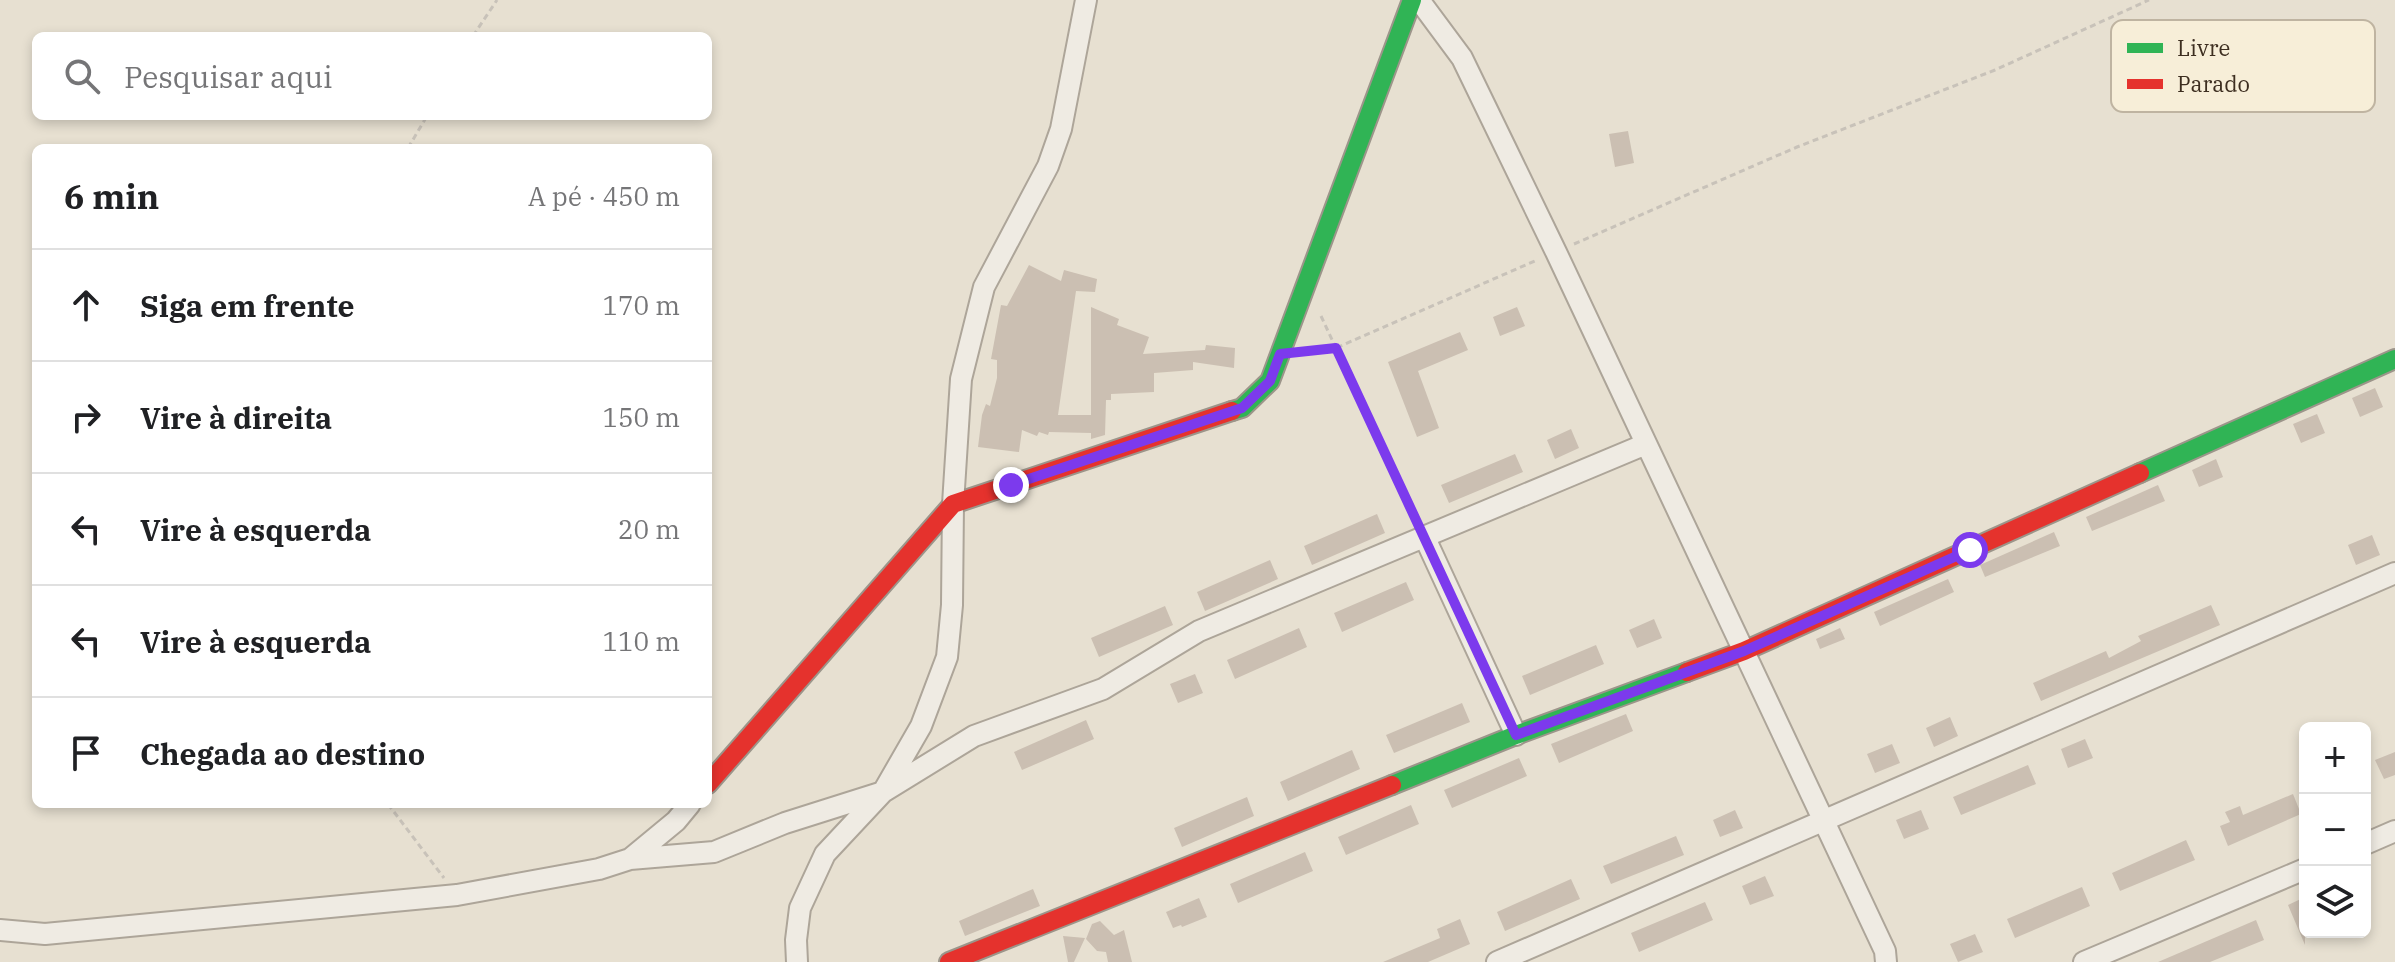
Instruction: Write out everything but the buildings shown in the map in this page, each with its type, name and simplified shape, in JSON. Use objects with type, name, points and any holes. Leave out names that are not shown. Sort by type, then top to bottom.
[{"type":"street","points":[[797,962],[800,908],[825,854],[883,792],[921,726],[947,657],[961,379],[984,287],[1048,166],[1061,129],[1086,0]]},
{"type":"street","points":[[712,779],[953,504],[1242,408],[1270,381],[1412,0]]},
{"type":"street","points":[[1419,0],[1462,58],[1744,651],[1885,957],[1904,962]]},
{"type":"street","points":[[949,962],[1516,735],[1744,651],[2395,359]]},
{"type":"street","points":[[0,930],[45,934],[457,895],[599,869],[630,859],[714,852],[785,823],[883,792],[974,736],[1103,689],[1199,631],[1646,444]]},
{"type":"street","points":[[1425,538],[1516,735]]},
{"type":"street","points":[[1497,962],[2395,573]]},
{"type":"street","points":[[630,859],[676,821],[687,808]]},
{"type":"street","points":[[2371,841],[2395,831]]},
{"type":"street","points":[[2084,962],[2299,872]]},
{"type":"path","points":[[476,32],[497,0]]},
{"type":"path","points":[[1280,354],[1336,348],[1797,147],[1995,70],[2149,0]]},
{"type":"path","points":[[410,144],[425,120]]},
{"type":"path","points":[[1306,284],[1425,538]]},
{"type":"path","points":[[391,808],[457,895]]},
{"type":"traffic: fast","points":[[1232,411],[1242,408],[1270,381],[1412,0]]},
{"type":"traffic: fast","points":[[2140,473],[2395,359]]},
{"type":"traffic: fast","points":[[1392,785],[1687,672]]},
{"type":"traffic: jam","points":[[712,779],[953,504],[1232,411]]},
{"type":"traffic: jam","points":[[1687,672],[1744,651],[2140,473]]},
{"type":"traffic: jam","points":[[949,962],[1392,785]]},
{"type":"route","points":[[1011,485],[1242,408],[1270,381],[1280,354],[1336,348],[1516,735],[1744,651],[1970,550]]}]
